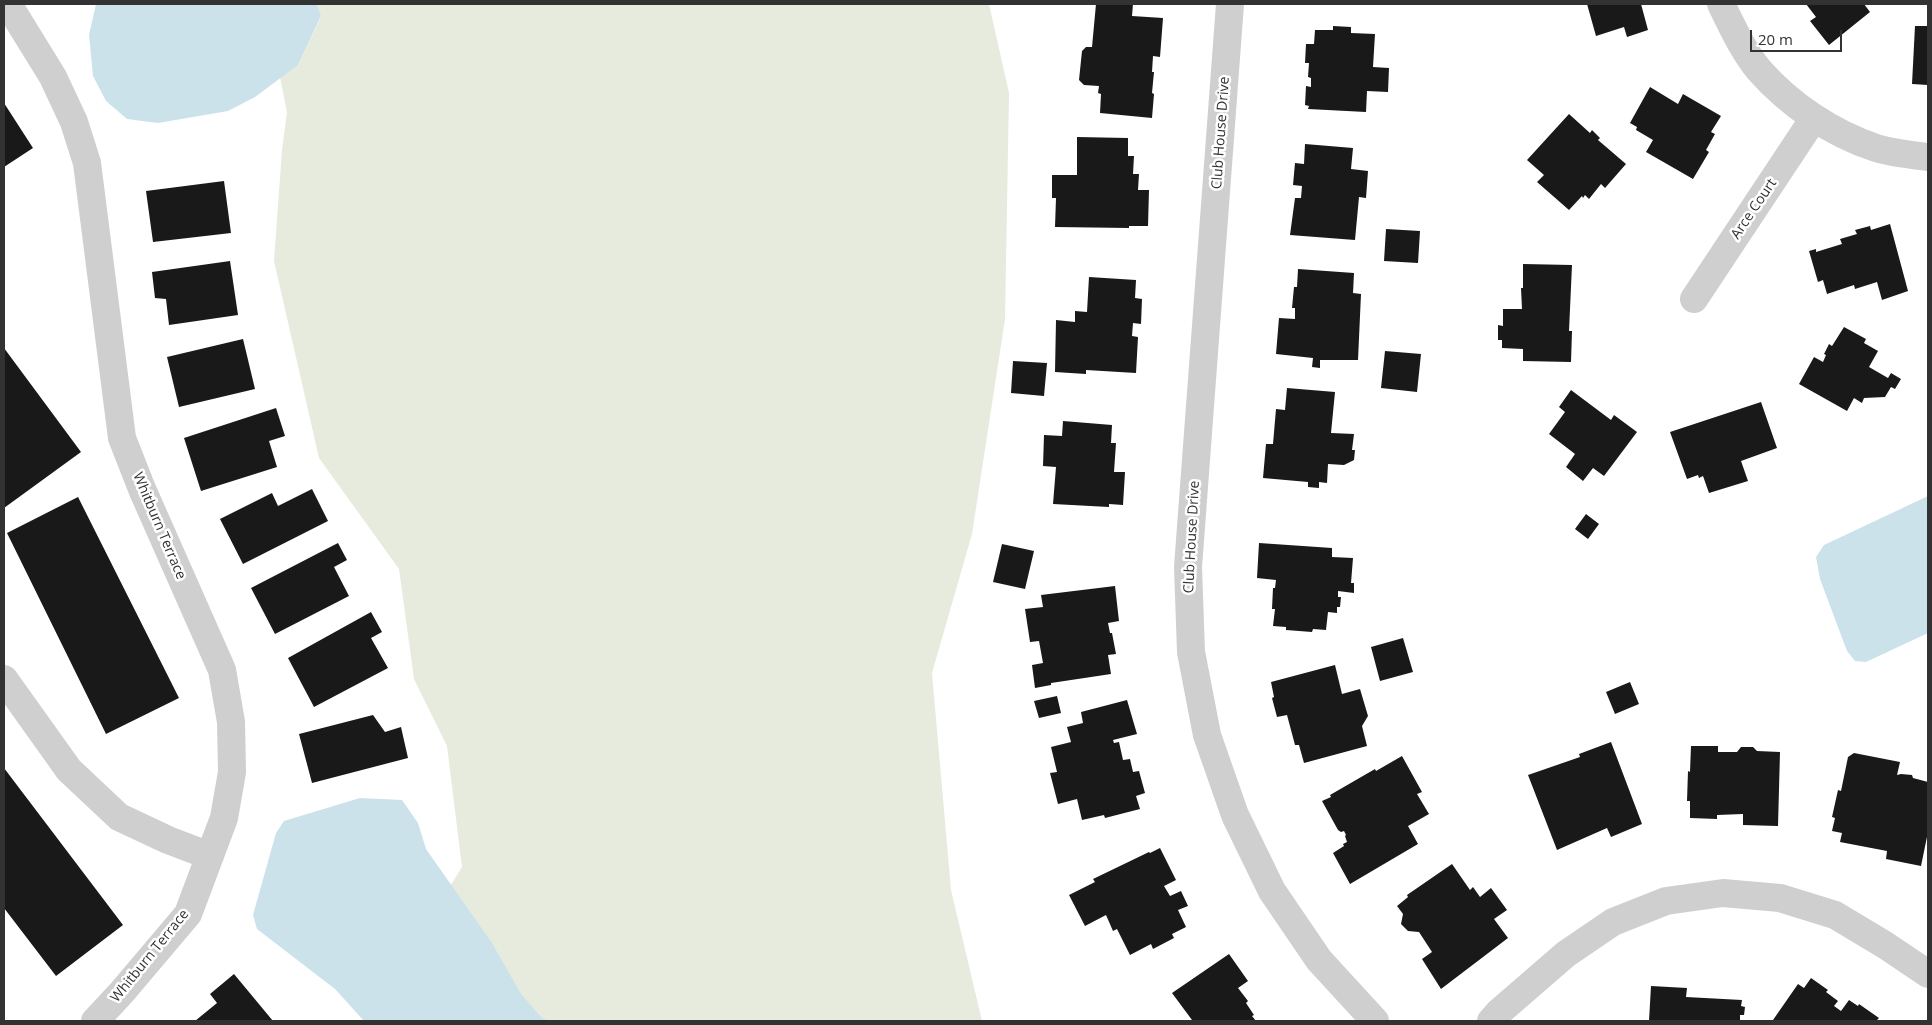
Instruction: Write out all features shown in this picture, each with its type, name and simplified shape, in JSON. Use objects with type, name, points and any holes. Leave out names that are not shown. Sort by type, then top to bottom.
[{"type":"street","name":"Whitburn Terrace","points":[[8,4],[53,77],[76,131],[87,163],[122,438],[142,489],[222,670],[231,722],[232,772],[224,818],[188,914],[95,1021]]},
{"type":"street","name":"Club House Drive","points":[[1230,4],[1188,567],[1191,652],[1207,735],[1235,815],[1272,891],[1319,960],[1375,1021]]},
{"type":"street","points":[[1721,4],[1734,32],[1758,69],[1786,98],[1814,118],[1858,141],[1877,148],[1928,157]]},
{"type":"street","name":"Arce Court","points":[[1694,299],[1814,118]]},
{"type":"street","points":[[4,679],[69,770],[119,817],[168,840],[210,856]]},
{"type":"street","points":[[1491,1021],[1566,954],[1613,922],[1666,901],[1723,893],[1780,898],[1835,915],[1928,974]]},
{"type":"shaded area","points":[[317,4],[989,4],[1009,93],[1005,319],[972,534],[932,673],[951,890],[982,1021],[366,1021],[462,867],[447,746],[414,679],[399,569],[319,458],[274,261],[282,150],[287,112],[280,77],[298,65],[321,17]]},
{"type":"water","points":[[96,4],[317,4],[321,16],[298,65],[255,97],[228,111],[158,123],[127,119],[106,101],[93,76],[89,35]]},
{"type":"water","points":[[1928,496],[1928,633],[1866,662],[1855,661],[1847,651],[1820,579],[1816,557],[1824,545]]},
{"type":"water","points":[[360,798],[402,800],[418,823],[426,849],[492,943],[521,994],[542,1018],[549,1021],[364,1021],[335,989],[257,929],[253,915],[276,833],[284,821]]},
{"type":"building","points":[[1096,4],[1133,4],[1132,16],[1163,18],[1160,57],[1153,56],[1152,93],[1154,94],[1152,118],[1100,113],[1101,94],[1098,93],[1099,86],[1084,85],[1079,80],[1082,51],[1086,47],[1092,47]]},
{"type":"building","points":[[1587,4],[1641,4],[1648,30],[1627,37],[1624,27],[1596,36]]},
{"type":"building","points":[[1806,4],[1864,4],[1870,12],[1829,45],[1810,21],[1816,17]]},
{"type":"building","points":[[1333,26],[1351,27],[1351,33],[1375,34],[1373,67],[1389,68],[1388,92],[1367,91],[1366,112],[1308,109],[1309,106],[1305,105],[1306,86],[1311,87],[1311,78],[1308,77],[1309,63],[1305,63],[1306,44],[1314,44],[1315,30],[1333,30]]},
{"type":"building","points":[[1915,26],[1928,26],[1928,85],[1912,84]]},
{"type":"building","points":[[1650,87],[1678,104],[1683,94],[1721,116],[1711,132],[1715,134],[1706,150],[1709,152],[1693,179],[1646,152],[1653,140],[1636,130],[1637,127],[1630,123]]},
{"type":"building","points":[[4,103],[33,148],[4,167]]},
{"type":"building","points":[[1569,114],[1590,133],[1592,130],[1600,138],[1598,140],[1626,164],[1605,188],[1601,184],[1589,199],[1585,195],[1583,198],[1582,196],[1569,210],[1537,182],[1544,175],[1527,160]]},
{"type":"building","points":[[1077,137],[1128,138],[1128,156],[1134,156],[1133,174],[1139,174],[1138,190],[1149,190],[1148,226],[1129,226],[1129,228],[1055,227],[1056,198],[1052,198],[1052,175],[1077,175]]},
{"type":"building","points":[[1305,144],[1353,148],[1351,169],[1368,171],[1366,198],[1359,197],[1355,240],[1290,235],[1295,198],[1301,198],[1302,186],[1293,185],[1295,163],[1304,164]]},
{"type":"building","points":[[224,181],[231,233],[153,242],[146,191]]},
{"type":"building","points":[[1890,224],[1908,291],[1882,300],[1877,282],[1855,289],[1854,285],[1827,294],[1823,280],[1818,282],[1809,251],[1816,249],[1816,252],[1842,244],[1840,239],[1857,234],[1855,230],[1870,226],[1871,230]]},
{"type":"building","points":[[1386,229],[1420,231],[1418,263],[1384,261]]},
{"type":"building","points":[[230,261],[238,315],[169,325],[166,299],[155,298],[152,272]]},
{"type":"building","points":[[1523,264],[1572,265],[1569,331],[1572,331],[1571,362],[1523,361],[1523,349],[1502,348],[1502,340],[1498,340],[1498,325],[1503,326],[1503,309],[1522,309]]},
{"type":"building","points":[[1298,269],[1354,273],[1353,293],[1361,294],[1358,360],[1320,360],[1320,368],[1312,367],[1313,358],[1276,354],[1279,318],[1295,319],[1295,308],[1292,308],[1294,287],[1297,287]]},
{"type":"building","points":[[1089,277],[1136,280],[1135,298],[1142,299],[1141,324],[1133,323],[1132,336],[1138,337],[1136,373],[1086,370],[1086,374],[1055,372],[1056,320],[1075,322],[1075,311],[1087,312]]},
{"type":"building","points":[[1844,327],[1866,339],[1864,343],[1878,351],[1869,367],[1888,378],[1891,373],[1901,379],[1895,389],[1891,387],[1885,397],[1864,398],[1862,403],[1854,398],[1847,411],[1799,384],[1814,357],[1823,362],[1826,355],[1824,354],[1829,344],[1832,346]]},
{"type":"building","points":[[243,339],[255,389],[179,407],[167,357]]},
{"type":"building","points":[[4,348],[81,452],[4,508]]},
{"type":"building","points":[[1385,351],[1421,354],[1417,392],[1381,388]]},
{"type":"building","points":[[1013,361],[1047,363],[1044,396],[1011,393]]},
{"type":"building","points":[[1287,388],[1335,392],[1331,433],[1354,434],[1352,450],[1355,450],[1354,460],[1344,465],[1328,464],[1327,483],[1319,482],[1319,488],[1308,487],[1308,482],[1263,478],[1266,444],[1273,444],[1276,409],[1285,410]]},
{"type":"building","points":[[1571,390],[1611,420],[1614,415],[1637,432],[1604,476],[1593,468],[1583,481],[1566,467],[1575,454],[1549,434],[1565,412],[1559,407]]},
{"type":"building","points":[[1761,402],[1777,448],[1741,461],[1748,481],[1709,493],[1703,476],[1699,478],[1698,475],[1687,479],[1670,432]]},
{"type":"building","points":[[276,408],[285,436],[269,441],[277,467],[201,491],[184,438]]},
{"type":"building","points":[[1063,421],[1112,425],[1111,443],[1116,443],[1114,472],[1125,472],[1123,505],[1109,504],[1109,507],[1053,504],[1056,467],[1043,466],[1044,435],[1062,436]]},
{"type":"building","points":[[312,489],[328,521],[243,564],[220,519],[272,493],[278,506]]},
{"type":"building","points":[[78,497],[179,698],[106,734],[7,533]]},
{"type":"building","points":[[1586,514],[1599,524],[1588,539],[1575,529]]},
{"type":"building","points":[[338,543],[347,560],[334,567],[349,596],[275,634],[251,588]]},
{"type":"building","points":[[1259,543],[1332,548],[1332,557],[1353,558],[1351,583],[1354,583],[1354,593],[1338,591],[1338,597],[1341,597],[1340,607],[1337,607],[1337,613],[1328,612],[1326,630],[1313,629],[1312,632],[1286,630],[1286,627],[1273,626],[1275,609],[1272,609],[1273,588],[1275,588],[1276,580],[1257,578]]},
{"type":"building","points":[[1002,544],[1034,551],[1025,589],[993,582]]},
{"type":"building","points":[[1115,586],[1119,621],[1108,623],[1116,654],[1108,655],[1111,674],[1051,683],[1051,685],[1035,688],[1032,665],[1043,663],[1039,641],[1030,642],[1025,609],[1043,607],[1041,595]]},
{"type":"building","points":[[371,612],[382,632],[371,638],[388,668],[314,707],[288,658]]},
{"type":"building","points":[[1403,638],[1413,672],[1380,681],[1371,647]]},
{"type":"building","points":[[1335,665],[1342,694],[1360,689],[1368,716],[1362,726],[1367,746],[1304,763],[1299,745],[1295,745],[1287,715],[1277,717],[1272,698],[1274,697],[1271,682]]},
{"type":"building","points":[[1630,682],[1639,704],[1615,714],[1606,692]]},
{"type":"building","points":[[1057,696],[1061,713],[1039,718],[1034,701]]},
{"type":"building","points":[[1127,700],[1137,734],[1113,740],[1114,743],[1119,742],[1123,760],[1130,759],[1133,772],[1139,771],[1145,793],[1136,796],[1140,809],[1105,818],[1104,815],[1082,820],[1077,799],[1058,804],[1050,773],[1057,772],[1051,747],[1071,742],[1067,727],[1083,723],[1081,712]]},
{"type":"building","points":[[373,715],[385,732],[401,727],[408,758],[312,783],[299,734]]},
{"type":"building","points":[[1611,742],[1642,824],[1611,837],[1607,828],[1557,850],[1528,775],[1580,757],[1579,754]]},
{"type":"building","points":[[1691,746],[1718,746],[1718,752],[1737,752],[1741,747],[1753,747],[1757,751],[1780,752],[1778,826],[1743,825],[1743,814],[1717,815],[1717,819],[1690,818],[1690,801],[1687,801]]},
{"type":"building","points":[[1854,753],[1900,762],[1897,775],[1912,775],[1913,778],[1928,782],[1928,832],[1921,866],[1886,859],[1887,851],[1840,842],[1842,833],[1832,831],[1835,818],[1832,817],[1838,790],[1841,791],[1848,757]]},
{"type":"building","points":[[1402,756],[1422,792],[1417,794],[1429,814],[1408,826],[1418,844],[1350,884],[1333,853],[1347,842],[1346,835],[1344,831],[1338,830],[1322,801],[1375,769],[1376,771]]},
{"type":"building","points":[[4,768],[123,925],[56,976],[4,908]]},
{"type":"building","points":[[1160,848],[1176,880],[1164,886],[1170,896],[1181,891],[1188,906],[1178,910],[1186,927],[1172,934],[1174,938],[1153,949],[1151,944],[1130,955],[1117,929],[1113,931],[1106,915],[1085,926],[1069,895],[1095,882],[1093,879]]},
{"type":"building","points":[[1452,864],[1470,890],[1473,887],[1480,897],[1491,888],[1507,910],[1494,919],[1508,938],[1441,989],[1422,959],[1432,952],[1419,932],[1408,931],[1401,924],[1403,914],[1397,906],[1408,897],[1407,895]]},
{"type":"building","points":[[1229,954],[1248,981],[1238,988],[1248,1001],[1246,1003],[1256,1021],[1190,1021],[1192,1020],[1172,993]]},
{"type":"building","points":[[234,974],[273,1021],[195,1021],[217,1003],[210,994]]},
{"type":"building","points":[[1811,978],[1828,990],[1826,992],[1838,1001],[1834,1006],[1841,1011],[1849,1000],[1858,1006],[1859,1004],[1879,1018],[1876,1021],[1773,1020],[1798,984],[1804,988]]},
{"type":"building","points":[[1651,986],[1687,988],[1686,997],[1742,1000],[1741,1006],[1745,1007],[1744,1015],[1740,1015],[1740,1021],[1649,1021]]}]
